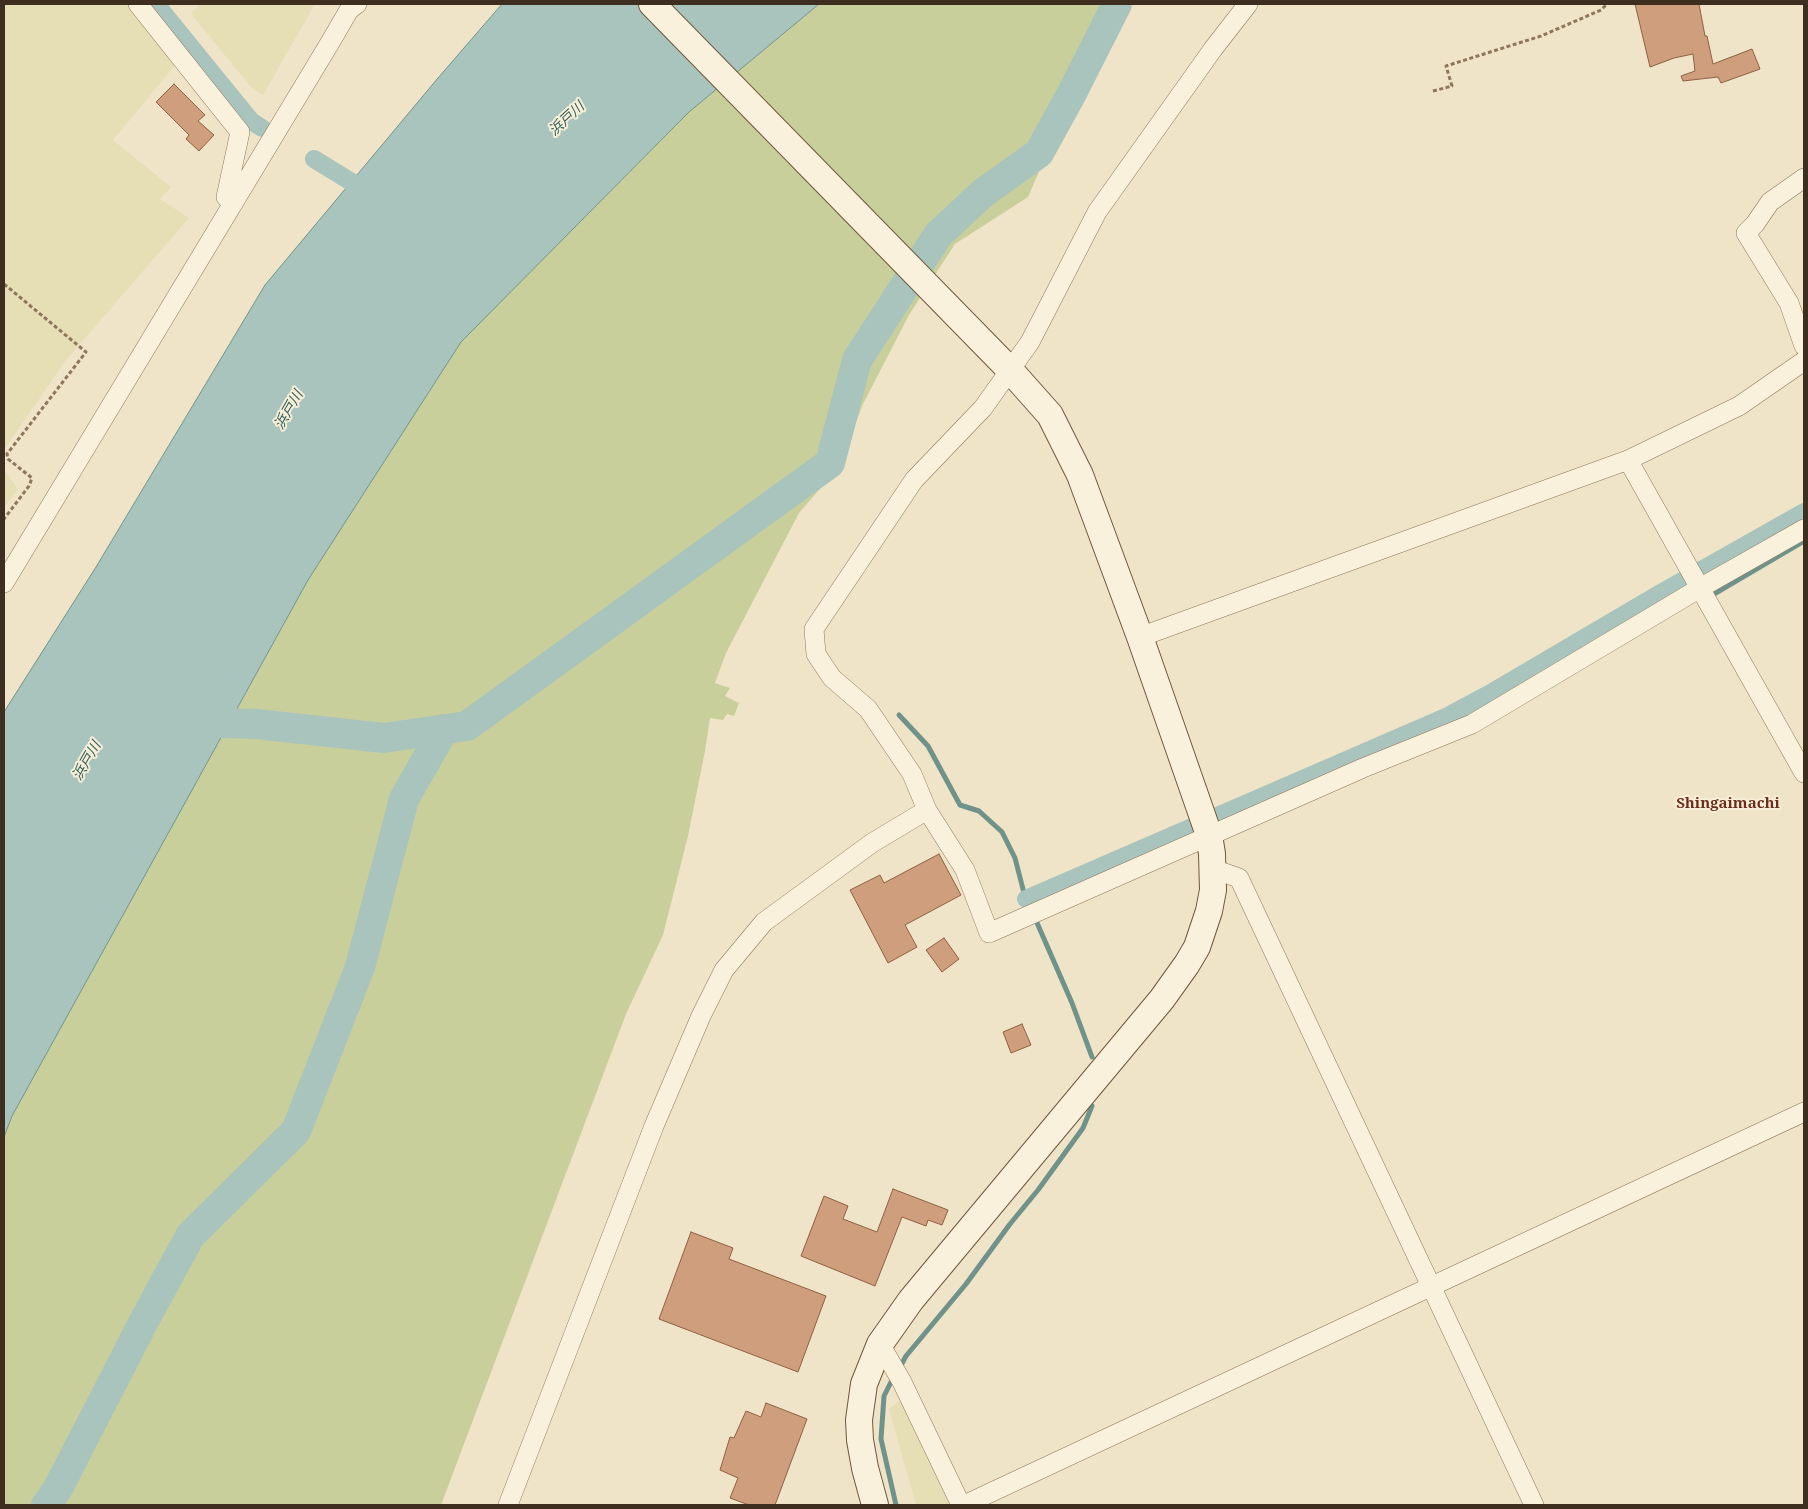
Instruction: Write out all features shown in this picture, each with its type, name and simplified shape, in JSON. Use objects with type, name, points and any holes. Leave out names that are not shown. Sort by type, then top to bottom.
[{"type":"street","points":[[138,4],[240,132],[226,197],[233,204]]},
{"type":"street","points":[[4,582],[345,17],[357,4]]},
{"type":"street","points":[[652,4],[1010,370],[1050,415],[1080,475],[1140,637],[1205,824],[1213,869],[1213,890],[1204,930],[1197,947],[1176,981],[911,1300],[887,1354],[864,1384],[860,1440],[875,1505]]},
{"type":"street","points":[[1248,4],[1213,49],[1097,212],[1030,342],[983,408],[914,480],[814,629],[816,654],[832,678],[868,708],[912,774],[927,810],[965,870],[989,933],[1205,824],[1363,768],[1472,724],[1700,588],[1804,529]]},
{"type":"street","points":[[1804,178],[1770,202],[1755,224],[1746,233],[1789,303],[1804,346]]},
{"type":"street","points":[[1140,637],[1628,460],[1739,406],[1804,361]]},
{"type":"street","points":[[1628,460],[1804,772]]},
{"type":"street","points":[[508,1505],[654,1126],[701,1016],[724,970],[764,922],[872,843],[927,810]]},
{"type":"street","points":[[1213,869],[1239,878],[1534,1505]]},
{"type":"street","points":[[887,1354],[962,1505],[1804,1112]]},
{"type":"path","points":[[1432,91],[1452,86],[1446,66],[1541,36],[1602,10],[1607,4]]},
{"type":"path","points":[[4,284],[86,352],[6,454],[8,459],[32,478],[29,486],[4,520]]},
{"type":"shaded area","points":[[4,4],[129,4],[177,63],[113,140],[171,187],[160,199],[189,218],[66,360],[4,450]]},
{"type":"shaded area","points":[[200,4],[315,4],[263,95],[251,87],[191,14]]},
{"type":"shaded area","points":[[4,469],[18,489],[4,508]]},
{"type":"shaded area","points":[[902,1399],[950,1505],[916,1505],[889,1409]]},
{"type":"green space","points":[[819,4],[1128,4],[1111,31],[1051,144],[1028,197],[955,244],[909,315],[863,404],[839,467],[799,513],[726,653],[715,683],[730,688],[725,696],[739,703],[734,716],[727,714],[723,720],[710,718],[688,836],[663,935],[626,1014],[441,1505],[4,1505],[4,1137],[12,1116],[308,580],[461,342],[689,112]]},
{"type":"water","name":"浜戸川","points":[[502,4],[819,4],[689,112],[461,342],[308,580],[12,1116],[4,1137],[4,712],[96,567],[265,285]]},
{"type":"building","points":[[1635,4],[1699,4],[1713,64],[1752,49],[1760,69],[1721,83],[1718,77],[1683,81],[1681,76],[1695,71],[1693,54],[1674,58],[1650,67]]},
{"type":"building","points":[[174,84],[205,115],[198,121],[214,135],[199,151],[186,139],[189,135],[156,102]]},
{"type":"building","points":[[939,854],[961,895],[905,925],[917,947],[888,963],[850,890],[880,875],[884,883]]},
{"type":"building","points":[[944,938],[959,959],[942,972],[926,950]]},
{"type":"building","points":[[1022,1024],[1031,1045],[1011,1053],[1003,1032]]},
{"type":"building","points":[[893,1189],[948,1210],[942,1225],[928,1220],[926,1226],[902,1217],[875,1286],[801,1256],[824,1196],[848,1206],[843,1219],[877,1232]]},
{"type":"building","points":[[691,1232],[733,1248],[729,1259],[826,1296],[798,1372],[659,1319]]},
{"type":"building","points":[[766,1403],[807,1419],[775,1505],[749,1505],[730,1498],[738,1478],[720,1470],[730,1437],[734,1438],[746,1411],[761,1417]]},
{"type":"waterway","points":[[156,4],[251,121],[262,128]]},
{"type":"waterway","points":[[189,722],[256,724],[384,738],[467,726],[830,463],[857,360],[938,235],[983,193],[1039,153],[1117,4]]},
{"type":"waterway","points":[[314,159],[371,194]]},
{"type":"waterway","points":[[1026,899],[1448,716],[1804,512]]},
{"type":"waterway","points":[[1714,594],[1804,541]]},
{"type":"waterway","points":[[899,715],[928,746],[960,805],[979,811],[1002,832],[1015,858],[1024,893],[1072,1003],[1092,1057]]},
{"type":"waterway","points":[[46,1505],[57,1490],[190,1236],[296,1131],[360,967],[404,799],[444,729]]},
{"type":"waterway","points":[[899,1369],[906,1356],[966,1284],[1010,1224],[1038,1190],[1083,1128],[1092,1106]]},
{"type":"waterway","points":[[893,1378],[884,1396],[881,1439],[896,1505]]},
{"type":"district","name":"Shingaimachi","points":[[1728,804]]}]
